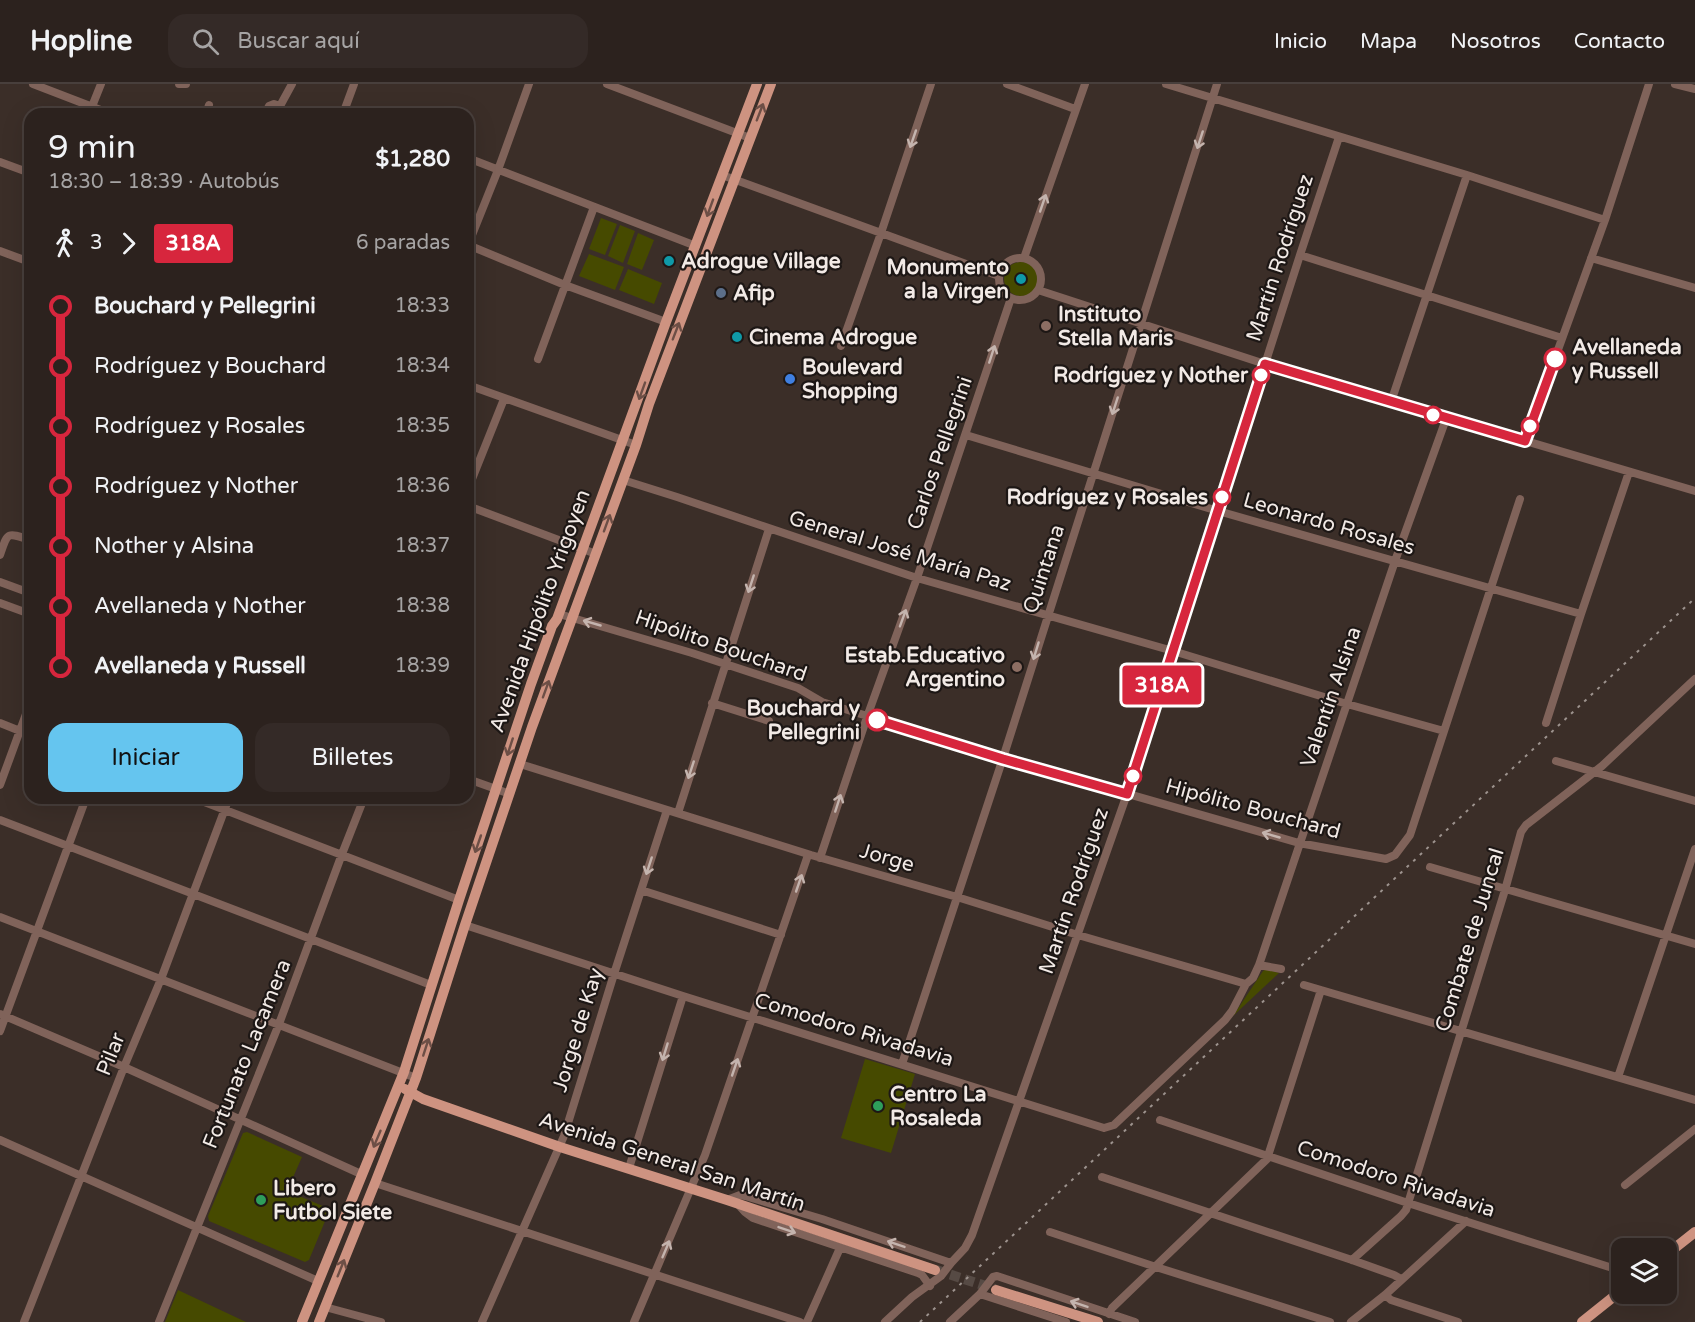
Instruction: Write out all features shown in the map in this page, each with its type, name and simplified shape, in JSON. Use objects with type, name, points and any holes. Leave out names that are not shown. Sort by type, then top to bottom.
[{"type":"main road","name":"Avenida Hipólito Yrigoyen","points":[[302,1322],[404,1072],[531,684],[624,441],[666,322],[758,84]]},
{"type":"main road","name":"Avenida Hipólito Yrigoyen","points":[[318,1322],[411,1093],[465,925],[572,617],[636,446],[649,404],[771,84]]},
{"type":"main road","name":"Avenida General San Martín","points":[[399,1085],[423,1100],[941,1271]]},
{"type":"main road","points":[[1677,1246],[1695,1232]]},
{"type":"main road","points":[[992,1287],[1098,1322]]},
{"type":"main road","points":[[1582,1322],[1611,1299]]},
{"type":"street","points":[[33,84],[86,108]]},
{"type":"street","points":[[91,108],[101,84]]},
{"type":"street","points":[[179,84],[186,84]]},
{"type":"street","points":[[283,108],[292,84]]},
{"type":"street","points":[[345,108],[354,84]]},
{"type":"street","points":[[474,230],[529,84]]},
{"type":"street","points":[[608,84],[750,138]]},
{"type":"street","points":[[841,346],[931,84]]},
{"type":"street","points":[[1007,84],[1075,109]]},
{"type":"street","points":[[1024,258],[1085,84]]},
{"type":"street","points":[[1166,84],[1467,175],[1605,220]]},
{"type":"street","name":"Quintana","points":[[902,1064],[1003,759],[1217,84]]},
{"type":"street","points":[[1525,441],[1605,220],[1649,84]]},
{"type":"street","points":[[1675,84],[1685,85],[1695,90]]},
{"type":"street","name":"Martín Rodríguez","points":[[885,1322],[912,1297],[930,1286],[941,1271],[965,1248],[972,1235],[1127,794],[1339,137]]},
{"type":"street","points":[[474,160],[696,246]]},
{"type":"street","points":[[0,162],[24,171]]},
{"type":"street","points":[[722,175],[999,276]]},
{"type":"street","points":[[1391,402],[1467,175]]},
{"type":"street","points":[[538,359],[594,207]]},
{"type":"street","points":[[474,247],[666,322]]},
{"type":"street","points":[[0,251],[24,259]]},
{"type":"street","points":[[1300,255],[1562,338]]},
{"type":"street","points":[[1024,258],[1038,268],[1041,279],[1038,290],[1023,300],[1011,298],[1001,289],[999,276],[1001,269],[1011,260],[1024,258]]},
{"type":"street","points":[[1591,258],[1695,288]]},
{"type":"street","points":[[1038,290],[1265,364],[1695,491]]},
{"type":"street","name":"Carlos Pellegrini","points":[[820,858],[1011,298]]},
{"type":"street","points":[[474,387],[636,446]]},
{"type":"street","points":[[474,474],[504,399]]},
{"type":"street","name":"Valentín Alsina","points":[[1246,984],[1253,978],[1259,965],[1395,561],[1446,418]]},
{"type":"street","name":"Leonardo Rosales","points":[[966,435],[1093,475],[1581,614]]},
{"type":"street","points":[[1546,723],[1629,472]]},
{"type":"street","name":"General José María Paz","points":[[623,480],[917,578],[1444,732]]},
{"type":"street","points":[[1444,732],[1520,499]]},
{"type":"street","points":[[474,508],[596,554]]},
{"type":"street","points":[[678,813],[769,529]]},
{"type":"street","points":[[0,555],[9,535],[24,538]]},
{"type":"street","points":[[0,582],[24,591]]},
{"type":"street","points":[[0,603],[24,612]]},
{"type":"street","name":"Hipólito Bouchard","points":[[559,614],[692,652],[798,688],[822,702],[1003,759],[1299,843],[1386,859],[1390,858],[1410,835],[1444,732]]},
{"type":"street","name":"Combate de Juncal","points":[[1352,1260],[1401,1216],[1408,1203],[1523,828],[1594,772],[1695,679]]},
{"type":"street","points":[[712,703],[769,720]]},
{"type":"street","points":[[0,785],[24,720]]},
{"type":"street","points":[[0,723],[24,733]]},
{"type":"street","points":[[1556,761],[1695,801]]},
{"type":"street","name":"Jorge","points":[[520,764],[808,855],[957,897],[1246,984]]},
{"type":"street","points":[[474,781],[510,794]]},
{"type":"street","points":[[0,1032],[3,1015],[37,932],[84,804]]},
{"type":"street","points":[[210,804],[459,900]]},
{"type":"street","name":"Pilar","points":[[24,1322],[161,979],[226,804]]},
{"type":"street","name":"Fortunato Lacamera","points":[[159,1322],[279,1024],[362,804]]},
{"type":"street","name":"Jorge de Kay","points":[[482,1322],[560,1147],[667,810]]},
{"type":"street","points":[[0,820],[431,985]]},
{"type":"street","points":[[1618,1077],[1695,849]]},
{"type":"street","points":[[634,1322],[705,1155],[808,855]]},
{"type":"street","points":[[1430,867],[1695,944]]},
{"type":"street","points":[[641,890],[781,935]]},
{"type":"street","points":[[0,917],[416,1078]]},
{"type":"street","name":"Comodoro Rivadavia","points":[[465,925],[1100,1128],[1112,1126],[1225,1020],[1246,984]]},
{"type":"street","points":[[1259,965],[1281,969]]},
{"type":"street","points":[[1304,985],[1695,1100]]},
{"type":"street","points":[[1109,1314],[1112,1308],[1265,1163],[1321,990]]},
{"type":"street","points":[[629,1168],[683,996]]},
{"type":"street","points":[[3,1015],[361,1174]]},
{"type":"street","name":"Comodoro Rivadavia","points":[[1160,1120],[1408,1203],[1611,1267]]},
{"type":"street","points":[[1625,1185],[1695,1129]]},
{"type":"street","points":[[0,1140],[318,1281]]},
{"type":"street","points":[[1102,1177],[1352,1260],[1401,1279]]},
{"type":"street","points":[[375,1183],[800,1322]]},
{"type":"street","points":[[930,1286],[918,1273],[753,1218],[732,1201],[745,1196],[822,1219],[951,1263]]},
{"type":"street","points":[[1351,1322],[1385,1295],[1466,1221]]},
{"type":"street","points":[[1050,1232],[1330,1322]]},
{"type":"street","points":[[807,1322],[840,1248]]},
{"type":"street","points":[[950,1322],[980,1294],[992,1287],[993,1277],[997,1276],[1135,1322]]},
{"type":"street","points":[[980,1294],[1066,1322]]},
{"type":"street","points":[[1385,1295],[1391,1300],[1458,1322]]},
{"type":"street","points":[[325,1307],[381,1322]]},
{"type":"shaded area","points":[[601,218],[617,224],[605,255],[589,249]]},
{"type":"shaded area","points":[[620,225],[635,231],[623,263],[608,256]]},
{"type":"shaded area","points":[[638,233],[654,240],[642,270],[627,264]]},
{"type":"shaded area","points":[[589,254],[624,267],[615,290],[579,276]]},
{"type":"shaded area","points":[[1021,262],[1033,267],[1038,279],[1033,291],[1021,296],[1009,291],[1004,279],[1009,267]]},
{"type":"shaded area","points":[[628,269],[662,283],[654,304],[619,290]]},
{"type":"shaded area","points":[[1266,969],[1279,973],[1233,1016],[1263,971]]},
{"type":"shaded area","name":"Centro La Rosaleda","points":[[865,1059],[915,1074],[891,1153],[841,1138]]},
{"type":"shaded area","name":"Libero Futbol Siete","points":[[247,1132],[302,1157],[287,1191],[330,1209],[309,1260],[305,1262],[209,1221],[208,1216],[243,1133]]},
{"type":"shaded area","points":[[178,1290],[246,1322],[165,1322]]},
{"type":"tunnel","points":[[936,1270],[995,1289]]},
{"type":"railway","points":[[920,1322],[1695,598]]},
{"type":"bus line","name":"318A","points":[[877,720],[1127,794],[1265,364],[1525,441],[1555,359]]},
{"type":"place","name":"Adrogue Village","points":[[669,261]]},
{"type":"place","name":"Monumento a la Virgen","points":[[1021,279]]},
{"type":"place","name":"Afip","points":[[721,293]]},
{"type":"place","name":"Instituto Stella Maris","points":[[1046,326]]},
{"type":"place","name":"Cinema Adrogue","points":[[737,337]]},
{"type":"place","name":"Avellaneda y Russell","points":[[1555,359]]},
{"type":"place","name":"Rodríguez y Nother","points":[[1261,375]]},
{"type":"place","name":"Boulevard Shopping","points":[[790,379]]},
{"type":"place","name":"Rodríguez y Rosales","points":[[1222,497]]},
{"type":"place","name":"Estab.Educativo Argentino","points":[[1017,667]]},
{"type":"place","name":"Bouchard y Pellegrini","points":[[877,720]]},
{"type":"place","name":"Centro La Rosaleda","points":[[878,1106]]},
{"type":"place","name":"Libero Futbol Siete","points":[[261,1200]]}]
